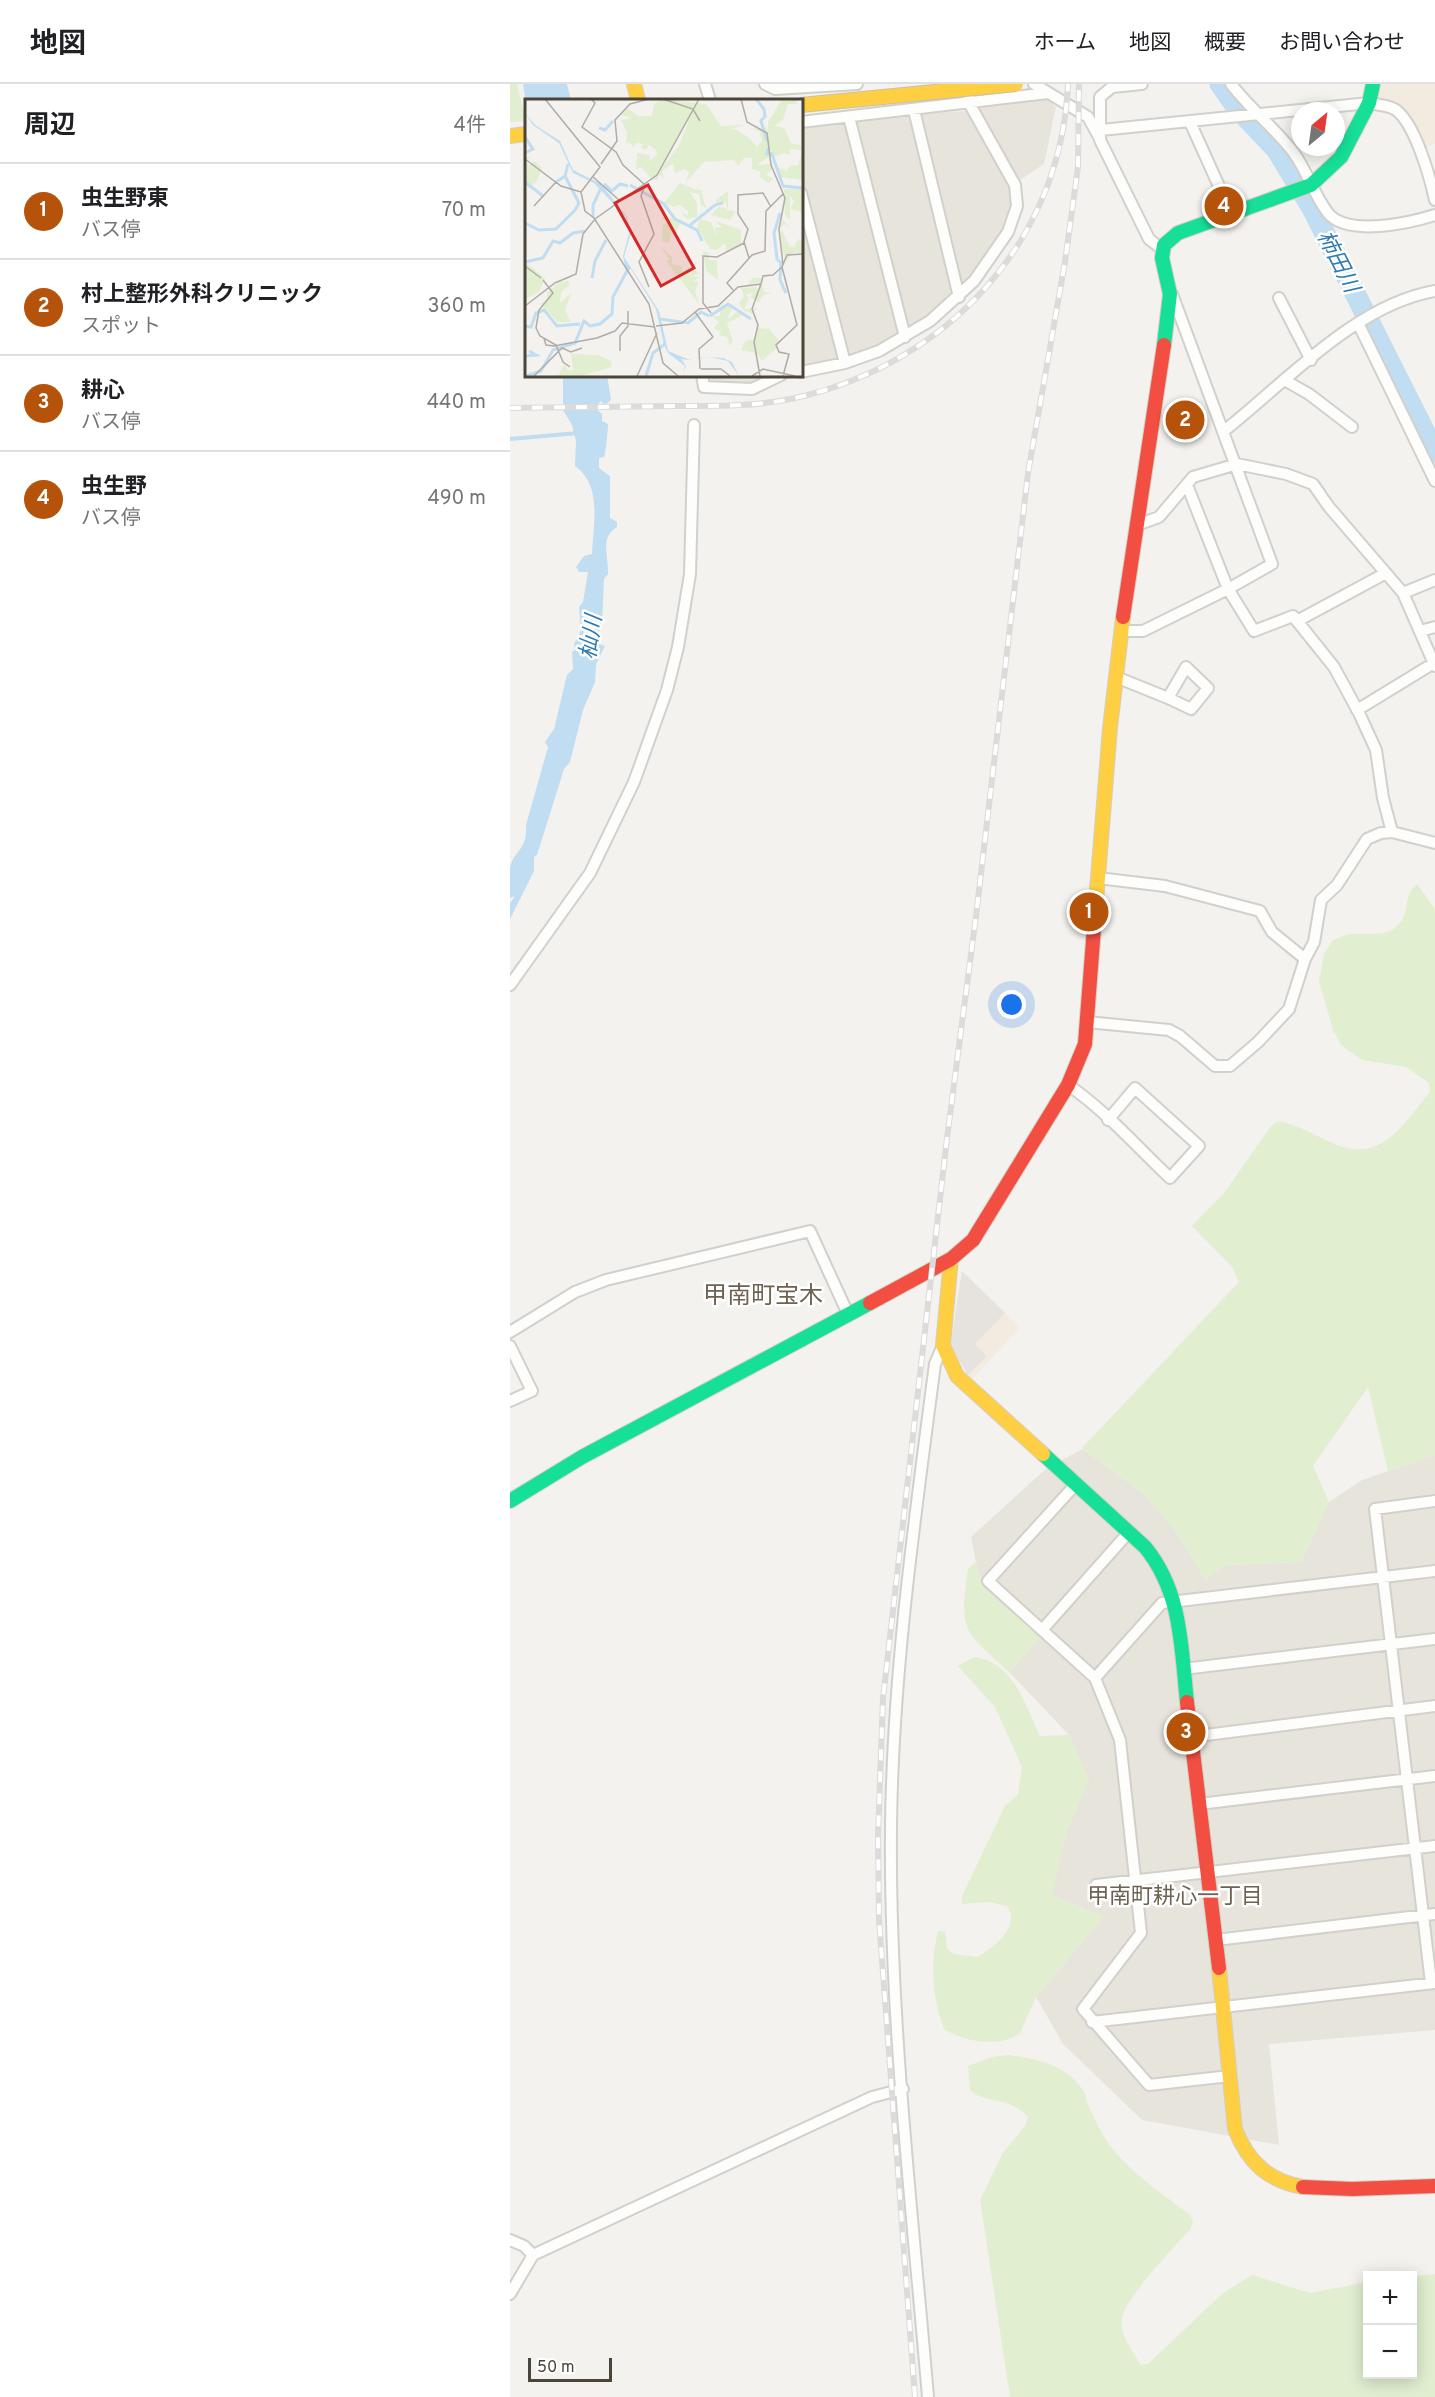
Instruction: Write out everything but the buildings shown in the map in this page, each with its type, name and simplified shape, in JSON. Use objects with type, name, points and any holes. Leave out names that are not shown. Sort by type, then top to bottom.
[{"type":"main road","points":[[634,84],[638,99]]},
{"type":"main road","points":[[802,105],[1016,84]]},
{"type":"main road","points":[[510,1501],[582,1457],[951,1259],[973,1240],[989,1217],[1068,1085],[1081,1054],[1087,1022],[1121,631],[1170,290],[1162,263],[1162,249],[1168,238],[1178,233],[1310,185],[1341,157],[1369,103],[1373,84]]},
{"type":"main road","points":[[510,136],[525,134]]},
{"type":"main road","points":[[951,1259],[944,1345],[950,1362],[965,1385],[1129,1532],[1159,1564],[1174,1601],[1216,1940],[1235,2129],[1240,2142],[1254,2164],[1275,2180],[1310,2187],[1435,2186]]},
{"type":"street","points":[[705,84],[710,99]]},
{"type":"street","points":[[765,84],[775,89],[857,84]]},
{"type":"street","points":[[802,372],[845,363],[879,351],[930,321],[959,297],[987,264],[1008,232],[1017,206],[1015,185],[969,103],[968,84]]},
{"type":"street","points":[[1034,84],[1088,117],[1100,135],[1149,239],[1162,249]]},
{"type":"street","points":[[1100,135],[1100,98],[1112,87],[1142,84]]},
{"type":"street","points":[[1231,84],[1256,115],[1295,154],[1310,185],[1332,218],[1347,223],[1389,225],[1435,215]]},
{"type":"street","points":[[802,122],[1048,93]]},
{"type":"street","points":[[1100,135],[1235,116],[1369,103],[1394,108],[1404,117],[1432,175],[1435,200]]},
{"type":"street","points":[[914,110],[959,297]]},
{"type":"street","points":[[849,117],[905,337]]},
{"type":"street","points":[[1190,122],[1232,215]]},
{"type":"street","points":[[802,197],[845,363]]},
{"type":"street","points":[[1121,631],[1143,631],[1228,589],[1272,564],[1237,464],[1170,290]]},
{"type":"street","points":[[1224,431],[1358,323],[1411,295],[1435,291]]},
{"type":"street","points":[[1279,298],[1311,360]]},
{"type":"street","points":[[1358,323],[1435,481]]},
{"type":"street","points":[[702,376],[704,387],[752,389],[779,376]]},
{"type":"street","points":[[1286,381],[1309,394],[1352,427]]},
{"type":"street","points":[[510,985],[590,873],[634,782],[667,690],[678,647],[690,574],[694,425]]},
{"type":"street","points":[[1137,525],[1159,517],[1193,477],[1237,464],[1286,474],[1313,484],[1329,507],[1403,593],[1434,664],[1357,710]]},
{"type":"street","points":[[1186,485],[1228,589],[1254,631],[1293,616],[1334,667],[1376,750],[1383,798],[1392,832]]},
{"type":"street","points":[[1297,621],[1386,573]]},
{"type":"street","points":[[1403,593],[1435,580]]},
{"type":"street","points":[[1420,631],[1435,627]]},
{"type":"street","points":[[1116,677],[1168,698]]},
{"type":"street","points":[[1087,1022],[1168,1030],[1180,1036],[1206,1060],[1224,1068],[1230,1066],[1258,1042],[1289,1009],[1305,959],[1314,942],[1321,900],[1337,885],[1367,839],[1381,832],[1392,832],[1435,843]]},
{"type":"street","points":[[1098,878],[1165,886],[1260,911],[1272,932],[1305,959]]},
{"type":"street","points":[[1068,1085],[1108,1119],[1170,1178],[1199,1146],[1135,1088],[1108,1119]]},
{"type":"street","points":[[510,1332],[575,1292],[606,1280],[810,1231],[848,1314]]},
{"type":"street","points":[[928,2397],[903,2089],[891,1904],[894,1726],[928,1411],[935,1364],[944,1345]]},
{"type":"street","points":[[510,1346],[532,1390],[510,1401]]},
{"type":"street","points":[[1076,1484],[988,1581],[1095,1678],[1120,1740],[1141,1933],[1083,2009],[1149,2085],[1230,2076]]},
{"type":"street","points":[[1092,2022],[1433,1983],[1429,1915],[1415,1848],[1375,1509],[1435,1501]]},
{"type":"street","points":[[1042,1630],[1129,1532]]},
{"type":"street","points":[[1095,1678],[1162,1603],[1435,1571]]},
{"type":"street","points":[[1183,1669],[1435,1639]]},
{"type":"street","points":[[1190,1737],[1435,1706]]},
{"type":"street","points":[[1199,1804],[1435,1776]]},
{"type":"street","points":[[1096,1885],[1435,1846]]},
{"type":"street","points":[[1216,1940],[1429,1915]]},
{"type":"street","points":[[510,2294],[533,2255],[872,2097],[903,2089]]},
{"type":"street","points":[[510,2240],[525,2246],[533,2255]]},
{"type":"shaded area","points":[[1378,84],[1435,84],[1435,144],[1424,148],[1406,111],[1375,99]]},
{"type":"shaded area","points":[[1042,95],[1056,107],[1044,164],[1020,180],[1011,216],[970,277],[915,326],[892,339],[856,355],[802,366],[802,125],[897,115],[966,111],[993,100]]},
{"type":"shaded area","points":[[707,376],[768,376],[750,383],[715,382]]},
{"type":"shaded area","points":[[962,1271],[1020,1328],[971,1380],[956,1355],[951,1341]]},
{"type":"shaded area","points":[[962,1271],[1005,1313],[975,1344],[987,1356],[968,1375],[951,1341]]},
{"type":"shaded area","points":[[1083,1449],[1144,1494],[1177,1533],[1205,1579],[1225,1565],[1301,1562],[1329,1502],[1362,1480],[1435,1455],[1435,2030],[1269,2044],[1279,2145],[1142,2120],[1063,2044],[1036,1997],[1103,1917],[1052,1895],[1065,1835],[1089,1780],[1069,1735],[1009,1672],[1041,1636],[979,1577],[971,1537],[1048,1467]]},
{"type":"green space","points":[[510,84],[517,84],[525,121],[510,122]]},
{"type":"green space","points":[[1417,884],[1435,909],[1435,1455],[1388,1471],[1368,1387],[1313,1466],[1329,1502],[1301,1562],[1225,1565],[1205,1579],[1177,1533],[1144,1494],[1082,1448],[1239,1282],[1232,1267],[1192,1226],[1224,1193],[1271,1126],[1278,1121],[1285,1122],[1330,1142],[1348,1148],[1363,1149],[1376,1146],[1388,1139],[1430,1092],[1429,1083],[1406,1067],[1362,1060],[1341,1045],[1333,1030],[1319,981],[1324,954],[1333,940],[1351,934],[1387,932],[1399,925],[1408,897]]},
{"type":"green space","points":[[976,1562],[979,1577],[1041,1636],[1009,1672],[973,1637],[965,1618],[968,1569]]},
{"type":"green space","points":[[974,1657],[988,1661],[1009,1676],[1023,1699],[1040,1736],[1069,1735],[1089,1780],[1065,1835],[1052,1895],[1103,1917],[1036,1997],[1020,2033],[1012,2038],[992,2042],[972,2040],[944,2029],[937,2005],[933,1968],[938,1931],[945,1932],[947,1948],[953,1954],[978,1957],[1004,1936],[1011,1921],[1007,1906],[989,1902],[962,1904],[962,1896],[1005,1806],[1018,1794],[1022,1767],[995,1707],[958,1666]]},
{"type":"green space","points":[[1009,2055],[1041,2061],[1069,2075],[1084,2092],[1100,2129],[1115,2152],[1141,2178],[1189,2214],[1193,2221],[1190,2230],[1163,2259],[1125,2309],[1122,2318],[1123,2330],[1141,2365],[1149,2363],[1223,2293],[1252,2275],[1310,2293],[1363,2283],[1363,2379],[1417,2379],[1417,2276],[1435,2274],[1435,2397],[1010,2397],[980,2200],[1003,2153],[1025,2126],[1028,2117],[1012,2105],[982,2097],[970,2090],[968,2066],[992,2057]]},
{"type":"water","points":[[523,84],[567,84],[571,99],[525,99]]},
{"type":"water","name":"杣川","points":[[563,376],[607,376],[611,400],[605,405],[600,401],[596,409],[602,414],[602,421],[608,424],[605,454],[604,457],[599,458],[599,468],[610,476],[610,518],[617,522],[617,527],[608,536],[606,548],[608,574],[604,579],[602,624],[597,638],[600,644],[605,646],[596,664],[595,682],[583,710],[570,762],[564,769],[537,855],[534,857],[534,871],[510,919],[510,903],[515,896],[510,898],[510,869],[525,840],[526,825],[548,747],[545,742],[554,729],[567,675],[573,669],[574,644],[581,630],[579,607],[583,602],[588,572],[579,572],[576,567],[584,556],[592,554],[593,495],[584,474],[575,466],[576,441],[572,425],[563,410]]},
{"type":"waterway","name":"柿田川","points":[[1220,84],[1237,108],[1276,149],[1312,208],[1435,452]]},
{"type":"waterway","points":[[510,439],[578,433]]},
{"type":"railway","points":[[510,408],[719,406],[765,403],[795,398],[850,381],[901,357],[946,325],[986,288],[1019,244],[1044,195],[1060,141],[1068,84]]},
{"type":"railway","points":[[915,2397],[879,1920],[878,1836],[883,1698],[947,1138],[976,916],[1028,473],[1065,262],[1078,167],[1079,84]]},
{"type":"traffic: fast","points":[[1164,345],[1170,294],[1162,258],[1164,245],[1178,233],[1311,185],[1341,157],[1369,103],[1373,84]]},
{"type":"traffic: fast","points":[[510,1501],[582,1457],[870,1303]]},
{"type":"traffic: fast","points":[[1043,1454],[1145,1547],[1157,1564],[1166,1582],[1178,1621],[1187,1702]]},
{"type":"traffic: slow","points":[[634,84],[638,99]]},
{"type":"traffic: slow","points":[[802,105],[1016,84]]},
{"type":"traffic: slow","points":[[510,136],[525,134]]},
{"type":"traffic: slow","points":[[1095,915],[1110,728],[1123,617]]},
{"type":"traffic: slow","points":[[951,1259],[943,1345],[957,1376],[1043,1454]]},
{"type":"traffic: slow","points":[[1219,1968],[1235,2129],[1246,2151],[1261,2168],[1279,2180],[1303,2187]]},
{"type":"traffic: jam","points":[[1123,617],[1164,345]]},
{"type":"traffic: jam","points":[[870,1303],[951,1259],[973,1240],[1068,1085],[1085,1044],[1095,915]]},
{"type":"traffic: jam","points":[[1187,1702],[1219,1968]]},
{"type":"traffic: jam","points":[[1303,2187],[1352,2189],[1435,2186]]},
{"type":"place","name":"虫生野","points":[[1224,206]]},
{"type":"place","name":"村上整形外科クリニック","points":[[1185,420]]},
{"type":"place","name":"虫生野東","points":[[1089,912]]},
{"type":"place","name":"耕心","points":[[1186,1732]]},
{"type":"district","name":"甲南町宝木","points":[[763,1295]]},
{"type":"district","name":"甲南町耕心一丁目","points":[[1175,1895]]}]
